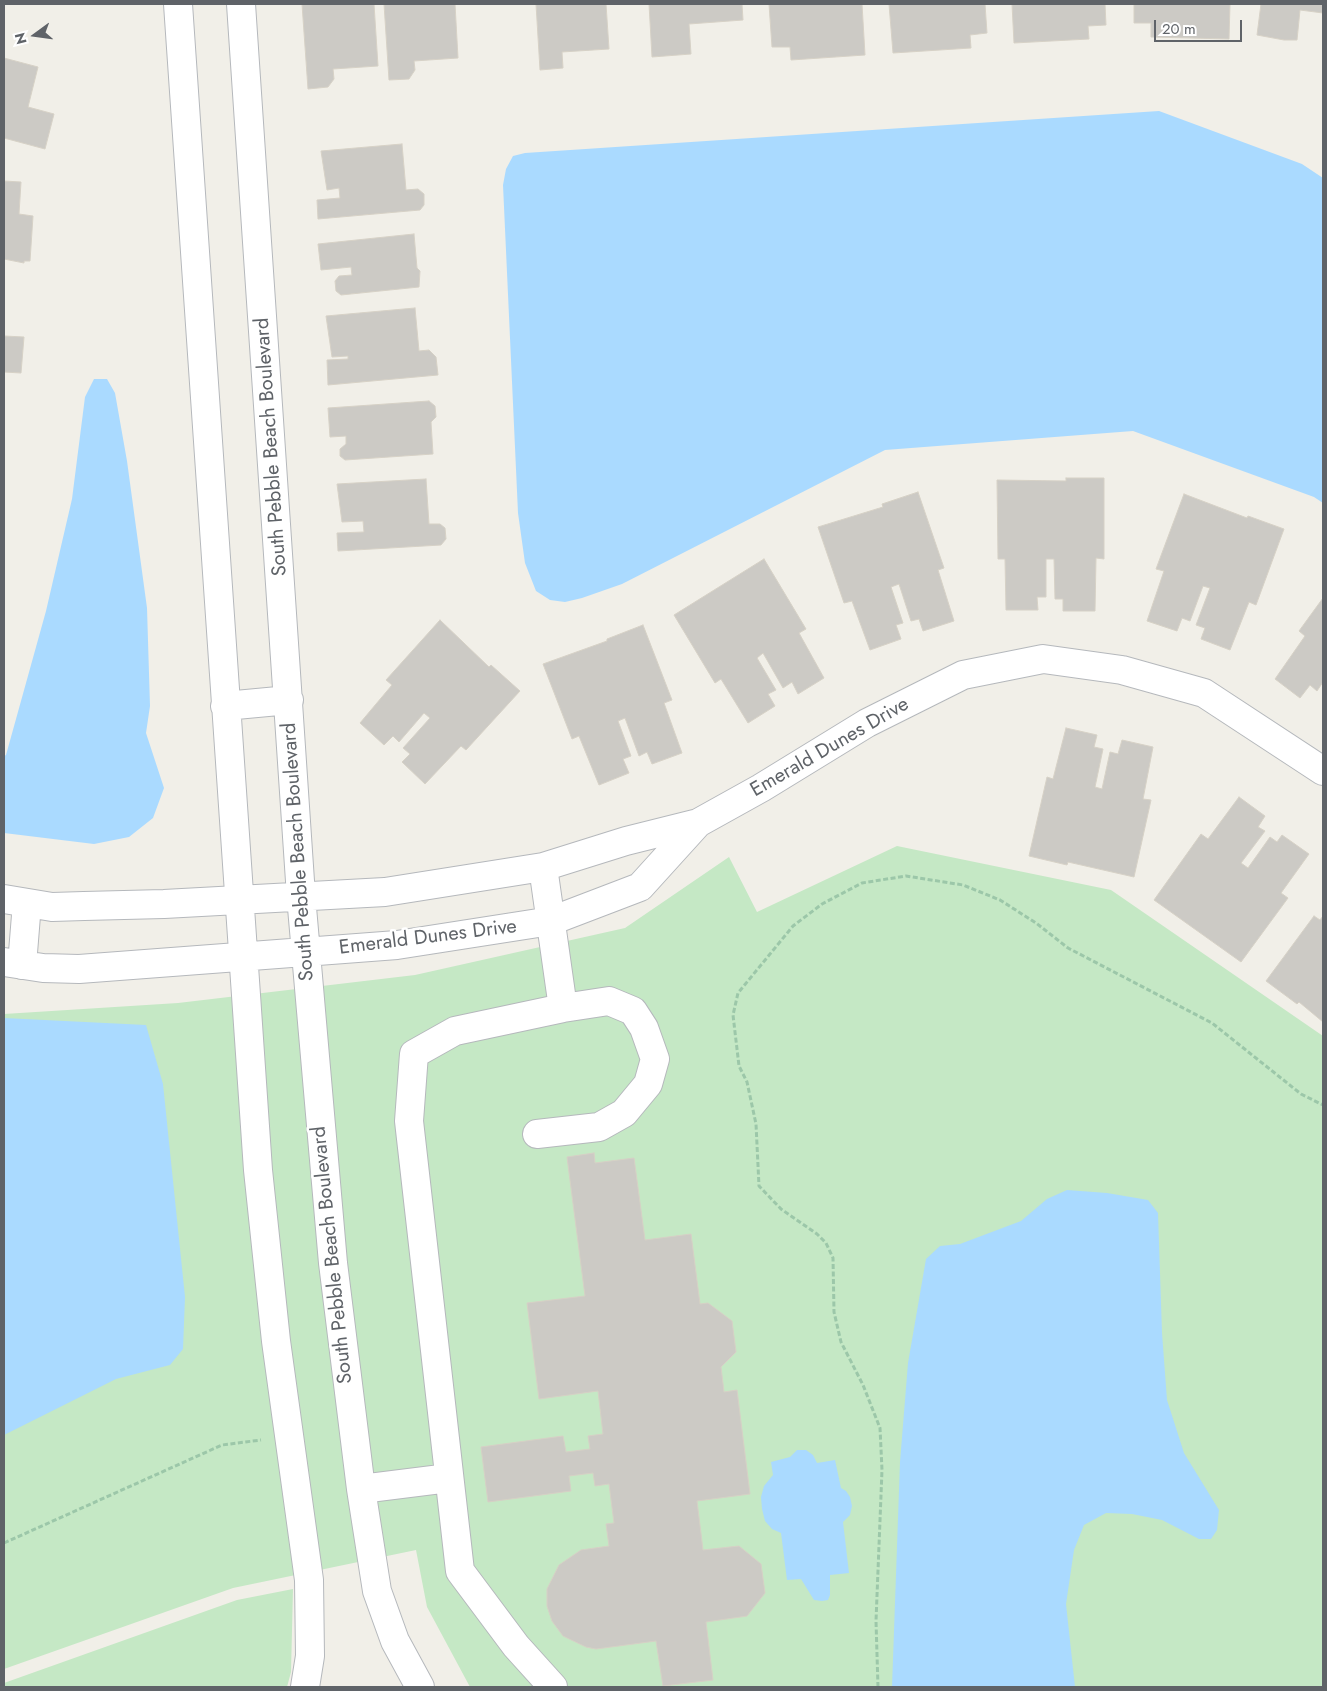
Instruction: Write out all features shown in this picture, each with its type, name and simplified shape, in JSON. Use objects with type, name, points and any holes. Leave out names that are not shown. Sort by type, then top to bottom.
[{"type":"street","points":[[178,4],[258,1170],[310,1599],[310,1656],[305,1687]]},
{"type":"street","name":"South Pebble Beach Boulevard","points":[[241,4],[301,896],[322,1160],[361,1489],[377,1591],[395,1641],[420,1687]]},
{"type":"street","name":"Emerald Dunes Drive","points":[[15,901],[52,907],[164,904],[385,892],[543,868],[626,841],[698,823],[761,788],[867,723],[963,675],[1043,659],[1122,670],[1204,693],[1323,771]]},
{"type":"street","points":[[225,706],[289,700]]},
{"type":"street","name":"Emerald Dunes Drive","points":[[13,963],[79,969],[397,945],[551,921],[640,887],[698,823]]},
{"type":"street","points":[[543,868],[563,1008]]},
{"type":"street","points":[[13,963],[15,901]]},
{"type":"street","points":[[537,1134],[599,1127],[624,1114],[648,1084],[655,1059],[644,1028],[633,1010],[609,1002],[563,1008],[455,1031],[414,1054],[410,1121],[460,1571],[516,1646],[553,1687]]},
{"type":"street","points":[[361,1489],[449,1478]]},
{"type":"path","points":[[878,1687],[876,1621],[882,1470],[880,1428],[841,1342],[834,1312],[833,1258],[826,1243],[817,1234],[781,1210],[759,1186],[756,1124],[748,1082],[739,1066],[733,1015],[738,993],[793,926],[822,904],[862,884],[906,876],[963,884],[1000,900],[1036,923],[1068,948],[1212,1023],[1302,1094],[1323,1105]]},
{"type":"path","points":[[4,1543],[222,1445],[289,1436]]},
{"type":"green space","points":[[897,846],[1111,890],[1323,1036],[1323,1687],[470,1687],[427,1607],[416,1550],[233,1588],[4,1669],[4,1014],[178,1003],[415,975],[625,928],[729,857],[757,912]]},
{"type":"green space","points":[[293,1589],[291,1672],[287,1687],[4,1687],[4,1683],[237,1600]]},
{"type":"water","points":[[1159,111],[1302,164],[1323,178],[1323,503],[1314,497],[1133,431],[885,450],[622,584],[565,602],[550,600],[536,591],[525,563],[518,513],[503,185],[506,169],[513,156],[525,153]]},
{"type":"water","points":[[94,379],[107,379],[115,393],[127,461],[147,608],[150,706],[146,733],[164,788],[153,818],[129,837],[94,844],[4,833],[4,756],[6,755],[46,611],[72,499],[85,397]]},
{"type":"water","points":[[4,1018],[146,1025],[163,1084],[185,1297],[183,1349],[170,1365],[116,1379],[4,1435]]},
{"type":"water","points":[[1067,1190],[1107,1193],[1148,1200],[1158,1213],[1162,1333],[1167,1400],[1184,1453],[1219,1510],[1217,1530],[1211,1539],[1199,1539],[1162,1520],[1132,1514],[1106,1513],[1084,1525],[1074,1550],[1066,1604],[1075,1687],[892,1687],[900,1462],[908,1363],[926,1259],[940,1246],[960,1244],[1021,1221],[1047,1199]]},
{"type":"water","points":[[797,1450],[806,1450],[813,1455],[817,1463],[835,1460],[841,1488],[850,1497],[852,1506],[850,1515],[843,1522],[849,1573],[830,1575],[830,1595],[828,1600],[814,1600],[801,1579],[787,1580],[781,1533],[772,1529],[765,1521],[762,1509],[761,1497],[764,1486],[773,1475],[771,1462],[790,1457]]},
{"type":"building","points":[[302,4],[374,4],[378,66],[333,69],[334,79],[328,87],[308,89]]},
{"type":"building","points":[[384,4],[455,4],[458,58],[414,61],[415,70],[409,79],[389,80]]},
{"type":"building","points":[[536,4],[606,4],[609,49],[562,52],[563,68],[540,70]]},
{"type":"building","points":[[649,4],[742,4],[743,20],[689,24],[691,54],[652,57]]},
{"type":"building","points":[[769,4],[862,4],[865,55],[791,60],[790,47],[772,47]]},
{"type":"building","points":[[889,4],[985,4],[987,33],[970,35],[971,48],[893,53]]},
{"type":"building","points":[[1012,4],[1105,4],[1106,25],[1088,26],[1089,39],[1014,43]]},
{"type":"building","points":[[1134,4],[1230,4],[1229,39],[1151,37],[1151,23],[1134,23]]},
{"type":"building","points":[[1261,4],[1323,4],[1323,13],[1300,10],[1297,40],[1284,40],[1257,35]]},
{"type":"building","points":[[4,58],[38,67],[28,107],[54,114],[45,149],[4,138]]},
{"type":"building","points":[[402,144],[406,190],[418,189],[424,194],[424,205],[420,210],[318,219],[317,200],[340,198],[339,188],[327,190],[321,151]]},
{"type":"building","points":[[4,181],[21,182],[19,214],[33,216],[30,261],[24,261],[24,263],[4,259]]},
{"type":"building","points":[[414,234],[417,268],[420,271],[419,287],[341,295],[336,291],[335,281],[339,276],[352,275],[351,267],[321,270],[318,244]]},
{"type":"building","points":[[415,308],[419,351],[429,350],[436,357],[438,375],[328,385],[327,360],[348,359],[348,356],[332,357],[326,316]]},
{"type":"building","points":[[4,336],[24,337],[21,373],[4,372]]},
{"type":"building","points":[[429,401],[435,406],[436,417],[431,422],[433,454],[345,460],[340,456],[340,449],[346,444],[346,436],[330,437],[328,408]]},
{"type":"building","points":[[1066,478],[1104,478],[1104,559],[1096,558],[1095,611],[1063,611],[1063,599],[1055,599],[1054,559],[1046,559],[1046,597],[1037,597],[1038,610],[1006,610],[1005,559],[998,559],[997,480],[1066,481]]},
{"type":"building","points":[[426,479],[429,524],[440,524],[445,528],[446,539],[441,545],[338,551],[337,533],[364,532],[363,521],[342,522],[337,484]]},
{"type":"building","points":[[918,492],[944,568],[938,570],[954,621],[923,631],[919,619],[911,621],[899,584],[891,587],[903,623],[896,625],[901,639],[870,650],[852,601],[844,603],[818,527],[883,507],[882,504]]},
{"type":"building","points":[[1184,494],[1247,518],[1248,516],[1284,529],[1256,605],[1249,602],[1230,650],[1201,639],[1205,628],[1196,625],[1210,588],[1203,586],[1190,621],[1182,618],[1177,631],[1147,621],[1164,571],[1156,569]]},
{"type":"building","points":[[764,559],[806,629],[799,633],[824,678],[798,694],[792,682],[783,688],[763,653],[757,658],[776,690],[768,694],[775,706],[748,723],[721,679],[715,683],[674,615]]},
{"type":"building","points":[[1323,598],[1323,682],[1317,691],[1310,685],[1300,698],[1275,679],[1305,636],[1299,631]]},
{"type":"building","points":[[440,620],[489,667],[491,665],[520,691],[466,750],[461,746],[425,784],[402,762],[410,754],[403,748],[430,718],[424,713],[399,742],[393,736],[384,745],[360,723],[392,685],[386,680]]},
{"type":"building","points":[[643,625],[672,700],[664,703],[682,753],[652,764],[647,752],[639,756],[625,718],[618,721],[631,756],[623,759],[629,773],[599,785],[579,736],[572,739],[543,664],[607,641],[607,639]]},
{"type":"building","points":[[1066,728],[1097,735],[1094,747],[1103,749],[1095,787],[1102,789],[1110,752],[1118,754],[1122,740],[1153,747],[1143,799],[1151,800],[1134,877],[1068,862],[1067,865],[1029,856],[1047,777],[1053,779]]},
{"type":"building","points":[[1239,797],[1265,816],[1258,827],[1265,831],[1241,863],[1248,868],[1270,837],[1277,842],[1282,835],[1309,854],[1281,893],[1288,898],[1241,962],[1154,900],[1201,834],[1208,839]]},
{"type":"building","points":[[1314,916],[1320,920],[1323,916],[1323,1022],[1299,1002],[1297,1004],[1266,981]]},
{"type":"building","points":[[594,1153],[595,1163],[634,1158],[645,1240],[691,1234],[700,1304],[708,1303],[732,1321],[736,1352],[721,1367],[724,1392],[737,1390],[750,1494],[697,1501],[703,1550],[739,1546],[761,1564],[765,1593],[747,1616],[706,1622],[713,1680],[663,1686],[656,1641],[596,1649],[586,1647],[563,1636],[552,1621],[547,1606],[547,1589],[559,1565],[581,1550],[609,1546],[606,1524],[614,1523],[609,1484],[595,1486],[593,1473],[569,1476],[571,1491],[488,1502],[481,1447],[563,1436],[566,1452],[590,1449],[588,1436],[603,1434],[598,1391],[539,1399],[527,1303],[585,1296],[567,1157]]}]
